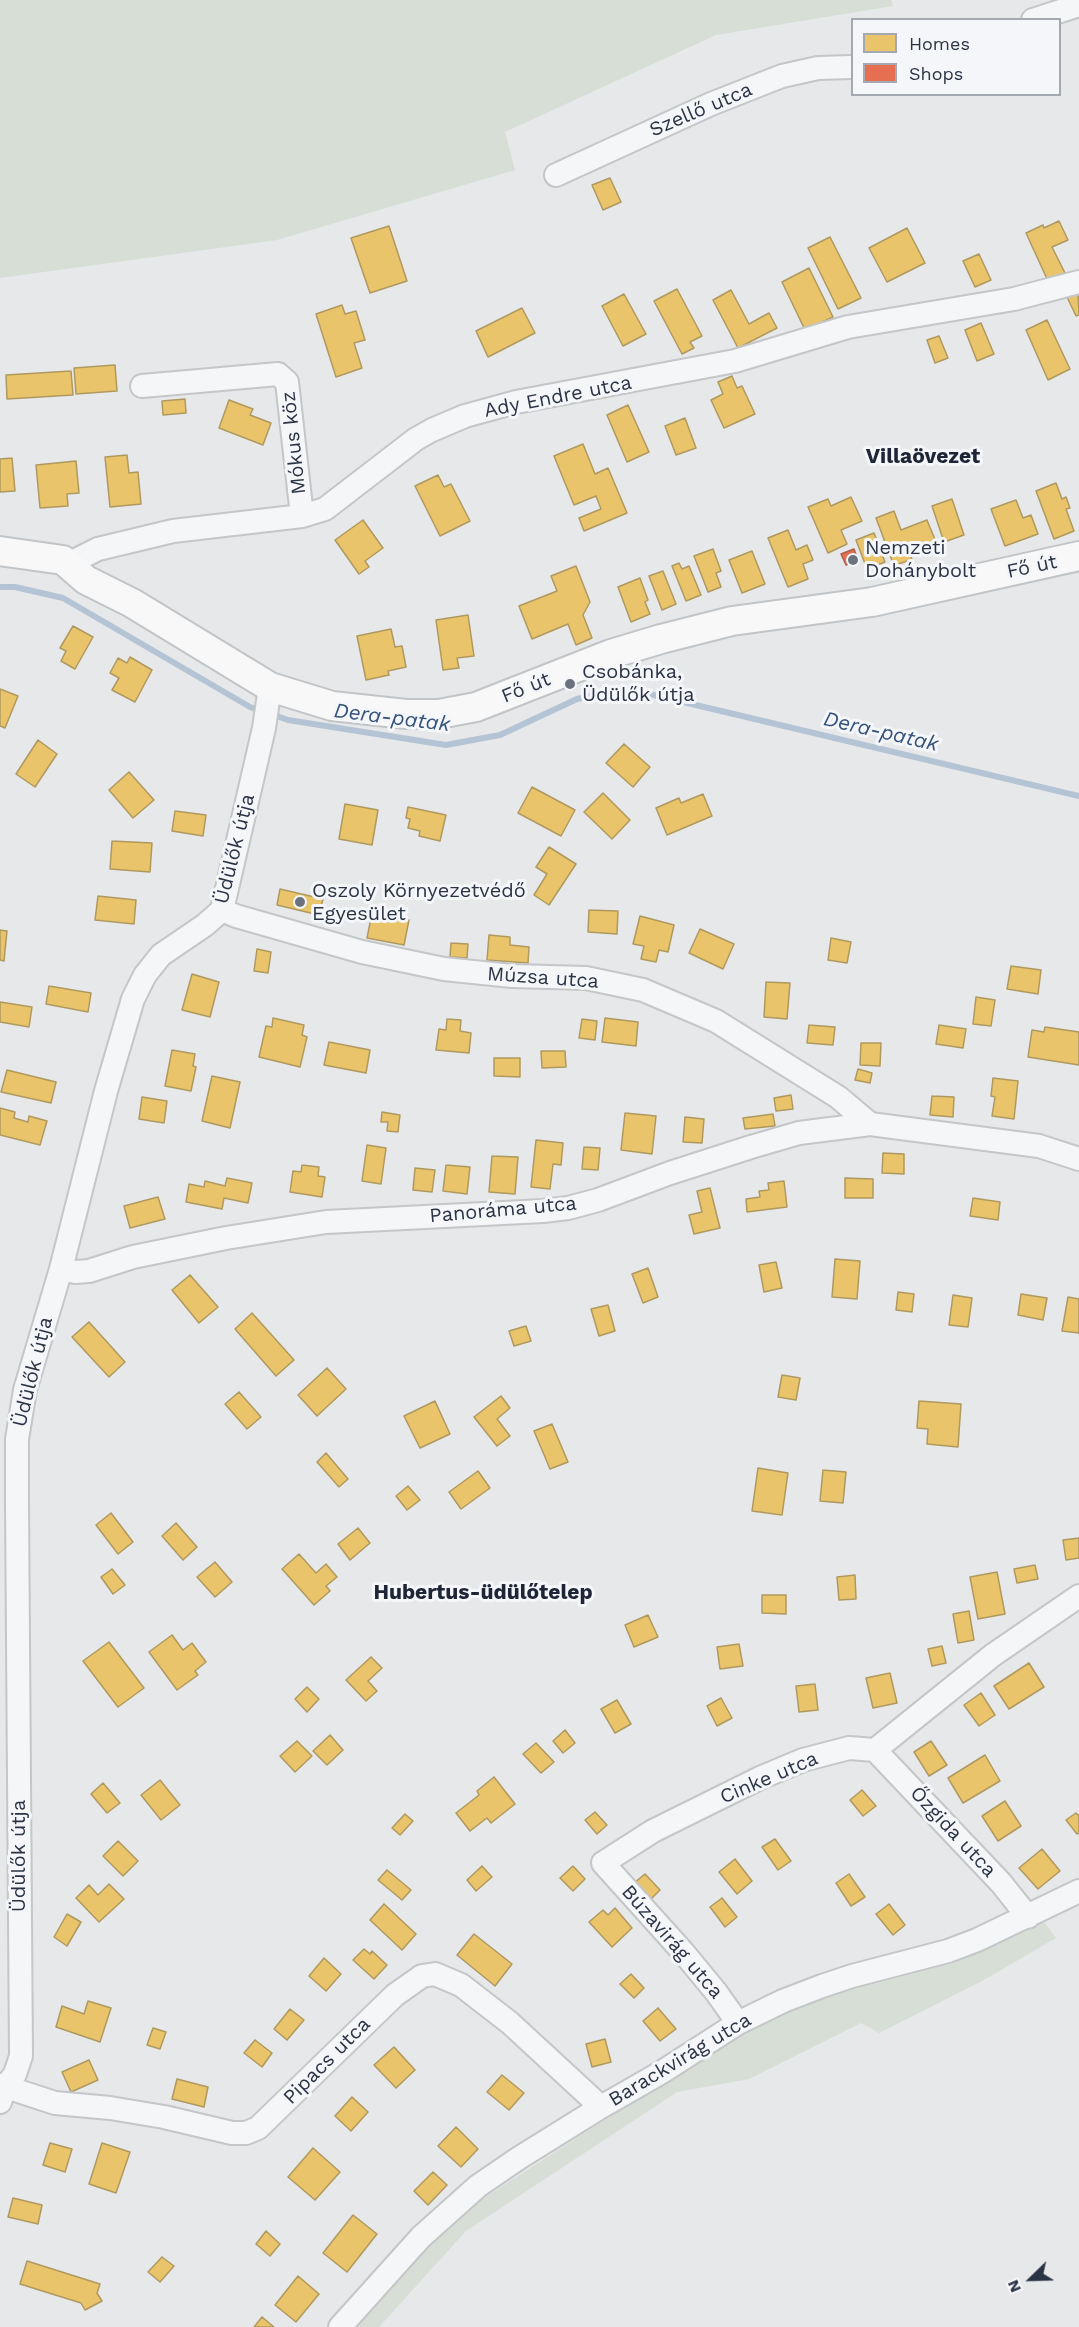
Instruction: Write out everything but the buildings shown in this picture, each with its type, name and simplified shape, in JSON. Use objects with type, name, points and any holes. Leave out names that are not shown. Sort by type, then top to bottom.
[{"type":"main road","points":[[0,550],[63,560]]},
{"type":"main road","name":"Fő út","points":[[63,560],[86,580],[132,603],[269,694],[332,706],[406,714],[457,712],[513,694],[611,654],[732,621],[872,602],[1079,556]]},
{"type":"street","points":[[1040,18],[1079,4]]},
{"type":"street","name":"Szellő utca","points":[[556,175],[711,104],[782,75],[818,68],[851,67]]},
{"type":"street","name":"Ady Endre utca","points":[[63,560],[72,562],[98,549],[173,531],[302,516],[325,508],[416,439],[432,430],[465,416],[516,402],[735,361],[848,327],[1014,299],[1079,282]]},
{"type":"street","name":"Mókus köz","points":[[142,386],[278,374],[287,382],[302,516]]},
{"type":"street","name":"Üdülők útja","points":[[2,2091],[15,2074],[21,2056],[17,1439],[25,1390],[61,1269],[106,1091],[133,999],[145,975],[161,956],[222,910],[264,728],[269,694]]},
{"type":"street","name":"Múzsa utca","points":[[222,910],[362,952],[444,969],[512,976],[586,978],[643,990],[716,1021],[838,1097],[870,1124]]},
{"type":"street","name":"Panoráma utca","points":[[61,1269],[75,1272],[89,1271],[133,1257],[226,1238],[326,1222],[568,1208],[799,1133],[870,1124],[1039,1146],[1079,1160]]},
{"type":"street","points":[[875,1750],[993,1655],[1079,1596]]},
{"type":"street","name":"Cinke utca","points":[[603,1863],[653,1831],[760,1778],[803,1760],[849,1748],[875,1750]]},
{"type":"street","name":"Őzgida utca","points":[[875,1750],[1001,1883],[1028,1917]]},
{"type":"street","name":"Búzavirág utca","points":[[603,1863],[696,1968],[738,2023]]},
{"type":"street","name":"Barackvirág utca","points":[[340,2327],[421,2237],[463,2198],[519,2158],[663,2072],[738,2023],[783,2001],[822,1986],[948,1951],[1028,1917],[1079,1891]]},
{"type":"street","name":"Pipacs utca","points":[[2,2091],[55,2103],[110,2108],[164,2117],[231,2133],[246,2133],[258,2128],[281,2107],[394,1995],[422,1976],[435,1974],[461,1986],[510,2023],[601,2107]]},
{"type":"shaded area","points":[[0,0],[891,0],[893,6],[716,35],[505,132],[515,170],[277,240],[0,278]]},
{"type":"shaded area","points":[[1041,1918],[1056,1938],[982,1981],[879,2033],[861,2023],[749,2079],[677,2092],[466,2231],[379,2327],[354,2327],[411,2262],[481,2200],[776,2009],[954,1963]]},
{"type":"waterway","name":"Dera-patak","points":[[0,587],[15,587],[63,598],[250,707],[261,711]]},
{"type":"waterway","name":"Dera-patak","points":[[271,714],[288,720],[446,745],[500,735],[577,699],[608,692],[641,692],[1079,796]]},
{"type":"place","name":"Nemzeti Dohánybolt","points":[[853,560]]},
{"type":"place","name":"Csobánka, Üdülők útja","points":[[570,684]]},
{"type":"place","name":"Oszoly Környezetvédő Egyesület","points":[[300,902]]},
{"type":"district","name":"Villaövezet","points":[[923,457]]},
{"type":"district","name":"Hubertus-üdülőtelep","points":[[483,1593]]}]
